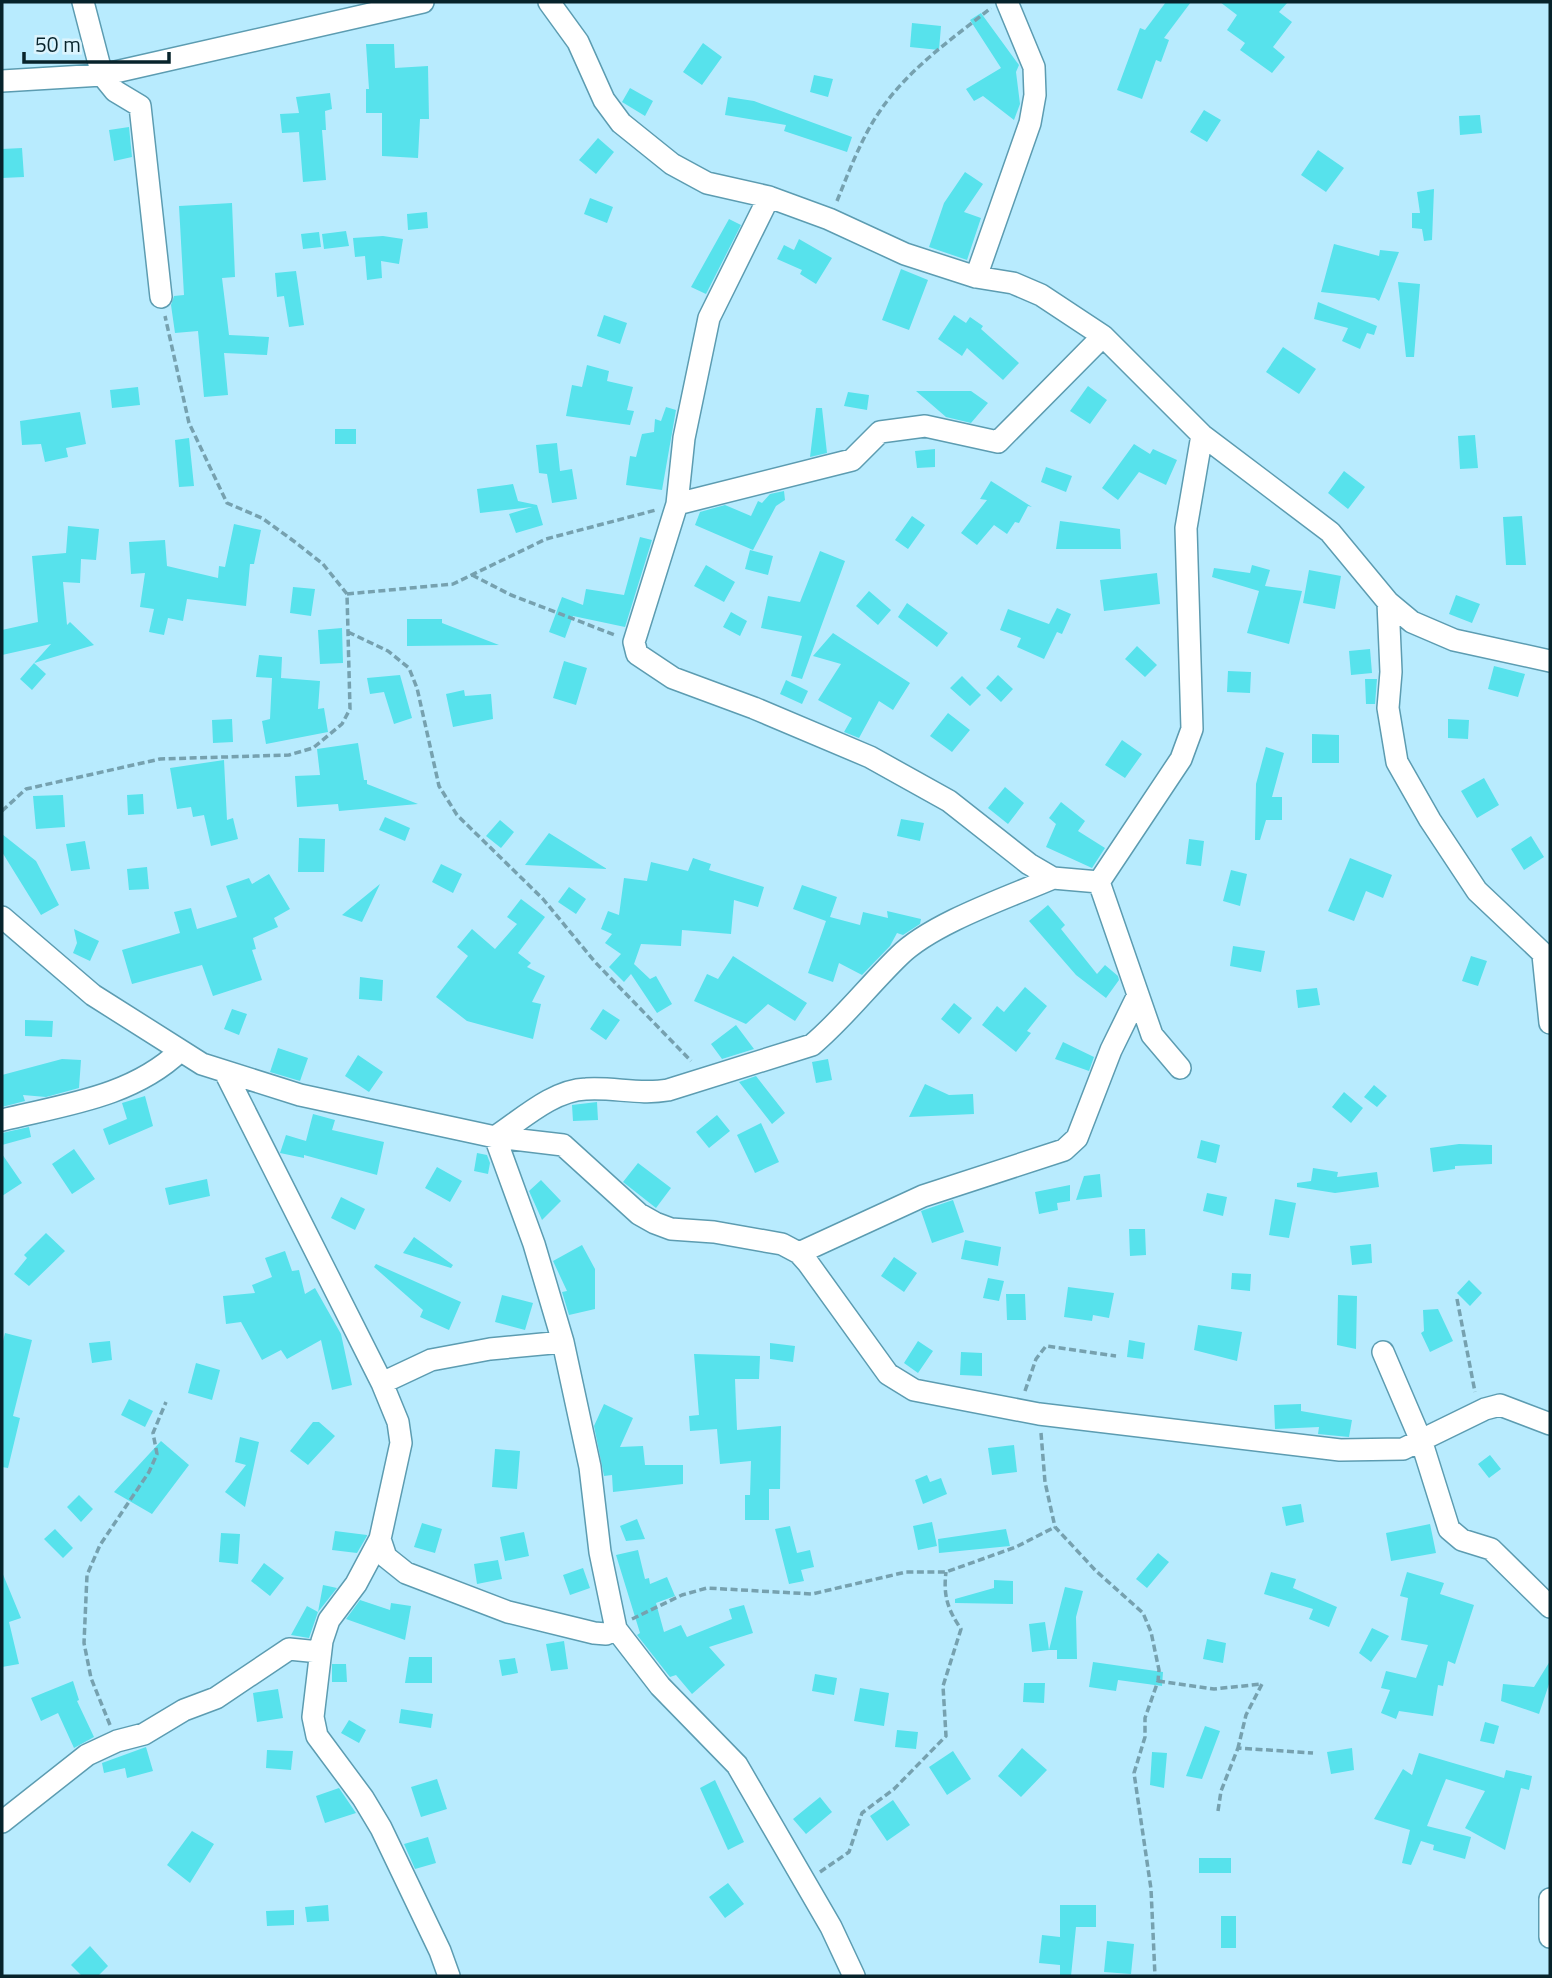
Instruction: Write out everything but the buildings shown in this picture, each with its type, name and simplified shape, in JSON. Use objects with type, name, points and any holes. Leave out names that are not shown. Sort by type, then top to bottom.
[{"type":"street","points":[[83,2],[102,75],[115,91],[140,106],[161,297]]},
{"type":"street","points":[[2,81],[102,75],[423,2]]},
{"type":"street","points":[[549,2],[578,42],[604,100],[621,123],[672,164],[707,183],[769,197],[829,219],[905,254],[976,277],[1013,283],[1041,295],[1103,336],[1202,435],[1330,532],[1388,602],[1412,622],[1454,639],[1550,662]]},
{"type":"street","points":[[976,277],[1030,123],[1035,95],[1034,67],[1007,2]]},
{"type":"street","points":[[769,197],[709,318],[684,438],[677,504],[634,642],[637,654],[673,678],[754,708],[870,757],[949,801],[1029,864],[1053,878],[1099,882]]},
{"type":"street","points":[[677,504],[852,460],[880,432],[925,426],[998,442],[1103,336]]},
{"type":"street","points":[[1099,882],[1181,759],[1192,729],[1186,528],[1202,435]]},
{"type":"street","points":[[1388,602],[1391,672],[1388,708],[1397,762],[1477,891],[1547,957],[1550,1023]]},
{"type":"street","points":[[495,1137],[563,1093],[585,1088],[646,1094],[708,1079],[812,1045],[900,954],[950,923],[1053,878]]},
{"type":"street","points":[[1099,882],[1152,1035],[1180,1068]]},
{"type":"street","points":[[2,917],[93,995],[180,1051],[226,1074],[300,1095],[495,1137],[563,1145],[622,1199],[656,1223],[671,1229],[714,1232],[782,1244],[799,1253],[888,1374],[901,1384],[1030,1412],[1340,1450],[1403,1449],[1422,1443],[1485,1409],[1500,1405],[1550,1424]]},
{"type":"street","points":[[799,1253],[923,1196],[1065,1150],[1077,1138],[1111,1050],[1138,995]]},
{"type":"street","points":[[2,1120],[103,1096],[149,1074],[180,1051]]},
{"type":"street","points":[[226,1074],[382,1383],[398,1422],[401,1443],[380,1539],[356,1584],[329,1619],[320,1652],[313,1717],[317,1736],[363,1798],[381,1828],[440,1951],[449,1976]]},
{"type":"street","points":[[495,1137],[534,1244],[563,1342],[590,1467],[600,1552],[616,1629],[660,1686],[737,1765],[806,1882],[854,1976]]},
{"type":"street","points":[[382,1383],[431,1360],[490,1349],[563,1342]]},
{"type":"street","points":[[1383,1352],[1422,1443],[1449,1529],[1462,1540],[1491,1549],[1550,1607]]},
{"type":"street","points":[[380,1539],[386,1557],[395,1567],[508,1612],[593,1633],[616,1629]]},
{"type":"street","points":[[2,1822],[87,1755],[117,1741],[144,1734],[184,1710],[216,1698],[289,1649],[320,1652]]},
{"type":"street","points":[[1550,1899],[1550,1937]]},
{"type":"path","points":[[829,219],[859,147],[883,107],[929,58],[999,2]]},
{"type":"path","points":[[2,811],[26,789],[160,759],[289,755],[313,748],[342,724],[350,709],[347,594],[323,564],[295,542],[262,518],[227,503],[189,423],[161,297]]},
{"type":"path","points":[[347,594],[453,583],[547,539],[677,504]]},
{"type":"path","points":[[472,575],[511,594],[634,642]]},
{"type":"path","points":[[348,632],[388,651],[409,668],[417,688],[439,786],[457,815],[543,899],[595,962],[708,1079]]},
{"type":"path","points":[[1457,1299],[1474,1390],[1485,1409]]},
{"type":"path","points":[[1116,1356],[1046,1346],[1036,1359],[1030,1412],[1055,1527],[1096,1571],[1143,1613],[1152,1632],[1159,1670],[1158,1681],[1145,1718],[1145,1737],[1135,1773],[1138,1812],[1147,1855],[1155,1976]]},
{"type":"path","points":[[117,1741],[90,1678],[83,1643],[87,1575],[100,1545],[149,1472],[157,1454],[153,1433],[166,1402]]},
{"type":"path","points":[[616,1629],[682,1595],[707,1588],[812,1594],[906,1572],[946,1572],[1016,1547],[1055,1527]]},
{"type":"path","points":[[806,1882],[849,1852],[862,1813],[894,1789],[946,1735],[943,1686],[961,1629],[948,1611],[944,1589],[946,1572]]},
{"type":"path","points":[[1158,1681],[1214,1689],[1262,1684],[1246,1715],[1238,1748],[1221,1791],[1218,1811]]},
{"type":"path","points":[[1238,1748],[1314,1753]]}]
